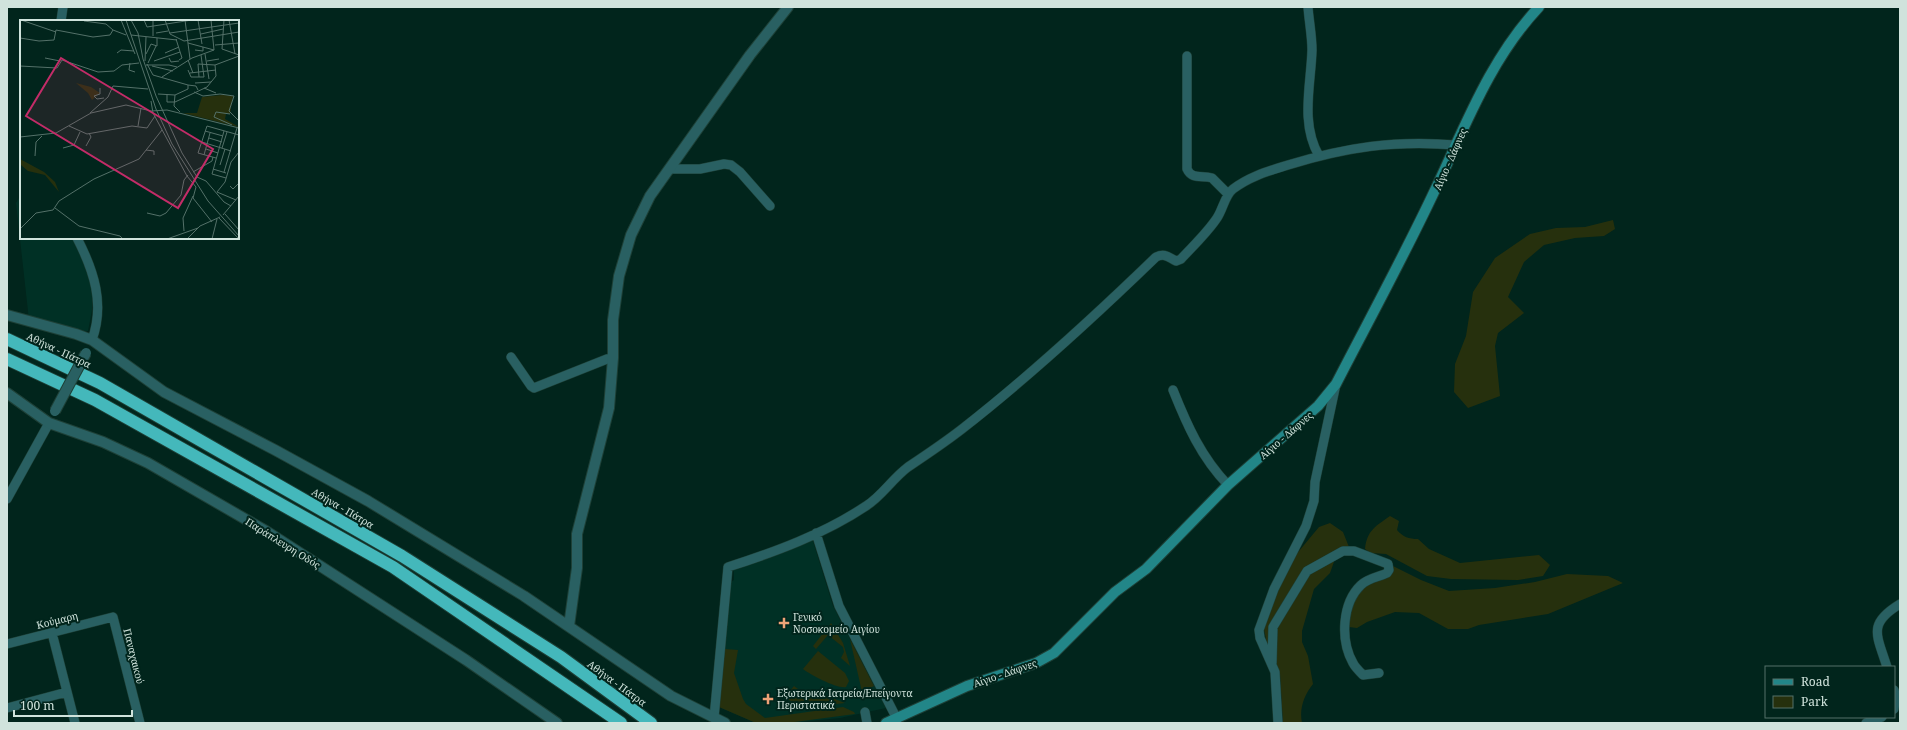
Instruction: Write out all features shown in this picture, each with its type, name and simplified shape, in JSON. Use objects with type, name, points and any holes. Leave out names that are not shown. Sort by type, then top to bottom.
[{"type":"highway","name":"Αθήνα - Πάτρα","points":[[7,339],[100,383],[402,556],[561,657],[651,723]]},
{"type":"highway","points":[[7,359],[95,400],[393,567],[621,723]]},
{"type":"main road","name":"Αίγιο - Δάφνες","points":[[886,723],[967,686],[1031,665],[1050,655],[1115,592],[1146,569],[1228,485],[1318,406],[1336,384],[1417,228],[1480,92],[1507,48],[1539,7]]},
{"type":"street","points":[[60,20],[63,7]]},
{"type":"street","points":[[569,626],[577,568],[577,534],[609,408],[613,358],[613,320],[625,254],[631,235],[650,196],[750,56],[788,7]]},
{"type":"street","points":[[1308,7],[1312,47],[1308,89],[1308,112],[1313,146],[1319,156]]},
{"type":"street","points":[[1187,56],[1187,169],[1189,174],[1192,176],[1212,178],[1228,194]]},
{"type":"street","points":[[714,718],[728,566],[768,555],[816,533],[866,506],[882,493],[903,471],[980,414],[1072,336],[1156,257],[1167,255],[1176,261],[1181,259],[1217,219],[1228,194],[1246,181],[1259,174],[1319,156],[1361,146],[1400,143],[1456,144]]},
{"type":"street","points":[[670,169],[700,169],[724,164],[732,165],[770,206]]},
{"type":"street","points":[[7,499],[86,353],[92,340],[98,318],[98,294],[90,264],[78,239]]},
{"type":"street","points":[[7,315],[76,334],[92,340],[164,392],[368,501],[524,596],[610,656],[671,696],[725,723]]},
{"type":"street","points":[[511,357],[531,386],[534,388],[613,358]]},
{"type":"street","points":[[1272,664],[1260,638],[1259,630],[1274,589],[1306,526],[1314,501],[1315,482],[1336,384]]},
{"type":"street","points":[[1173,390],[1201,452],[1210,465],[1228,485]]},
{"type":"street","name":"Παράπλευρη Οδός","points":[[7,393],[49,423],[103,442],[148,464],[266,531],[466,660],[557,723]]},
{"type":"street","points":[[816,533],[839,606],[897,719]]},
{"type":"street","points":[[1278,723],[1277,689],[1272,664],[1273,627],[1307,571],[1343,552],[1354,551],[1388,564],[1389,570],[1386,573],[1362,584],[1356,590],[1347,610],[1344,623],[1346,642],[1353,663],[1362,675],[1379,673]]},
{"type":"street","points":[[1887,666],[1877,637],[1877,627],[1879,621],[1888,611],[1900,604]]},
{"type":"street","name":"Κούμαρη","points":[[7,644],[113,617]]},
{"type":"street","name":"Παναχαικού","points":[[113,617],[140,723]]},
{"type":"street","points":[[52,633],[76,723]]},
{"type":"street","points":[[7,708],[68,692]]},
{"type":"street","points":[[1895,694],[1897,706]]},
{"type":"street","points":[[864,712],[867,723]]},
{"type":"street","points":[[1866,723],[1879,718]]},
{"type":"shaded area","points":[[20,197],[20,239],[16,203]]},
{"type":"shaded area","points":[[20,239],[74,239],[84,258],[93,293],[92,310],[88,331],[78,331],[29,320]]},
{"type":"shaded area","name":"Γενικό Νοσοκομείο Αιγίου","points":[[812,538],[833,606],[886,708],[840,718],[787,723],[756,723],[719,707],[731,582],[734,580],[734,572],[732,569],[769,558]]},
{"type":"green space","points":[[1613,220],[1615,229],[1604,236],[1575,238],[1544,245],[1524,262],[1508,297],[1524,313],[1498,333],[1495,346],[1500,396],[1468,408],[1454,392],[1455,364],[1466,336],[1473,292],[1495,258],[1530,234],[1556,228],[1585,227]]},
{"type":"green space","points":[[1390,516],[1399,521],[1397,530],[1404,536],[1418,539],[1429,549],[1460,563],[1539,555],[1550,565],[1543,576],[1518,580],[1451,579],[1427,576],[1386,554],[1371,553],[1365,549],[1368,537],[1373,529]]},
{"type":"green space","points":[[1330,523],[1343,532],[1349,547],[1335,559],[1330,573],[1314,589],[1302,631],[1302,642],[1308,656],[1313,684],[1303,702],[1301,713],[1302,723],[1283,723],[1280,675],[1268,649],[1264,629],[1270,608],[1294,557],[1319,527]]},
{"type":"green space","points":[[1393,566],[1421,580],[1449,591],[1495,588],[1535,582],[1567,574],[1608,576],[1623,583],[1548,614],[1479,625],[1468,629],[1448,629],[1419,613],[1395,612],[1367,622],[1357,628],[1349,627],[1353,605],[1360,592],[1371,583],[1388,577],[1391,574]]},
{"type":"green space","points":[[831,623],[843,643],[850,666],[841,658],[844,652],[843,647],[828,635],[816,649],[813,646]]},
{"type":"green space","points":[[850,639],[874,686],[862,692]]},
{"type":"green space","points":[[725,649],[738,650],[734,673],[743,699],[746,704],[765,718],[843,707],[854,712],[855,714],[787,723],[756,723],[719,707]]},
{"type":"green space","points":[[818,651],[845,673],[849,681],[846,687],[831,684],[803,669]]},
{"type":"green space","points":[[794,686],[802,692],[814,691],[845,703],[800,708],[785,697]]},
{"type":"place","name":"Γενικό Νοσοκομείο Αιγίου","points":[[784,623]]},
{"type":"place","name":"Εξωτερικά Ιατρεία/Επείγοντα Περιστατικά","points":[[768,699]]}]
